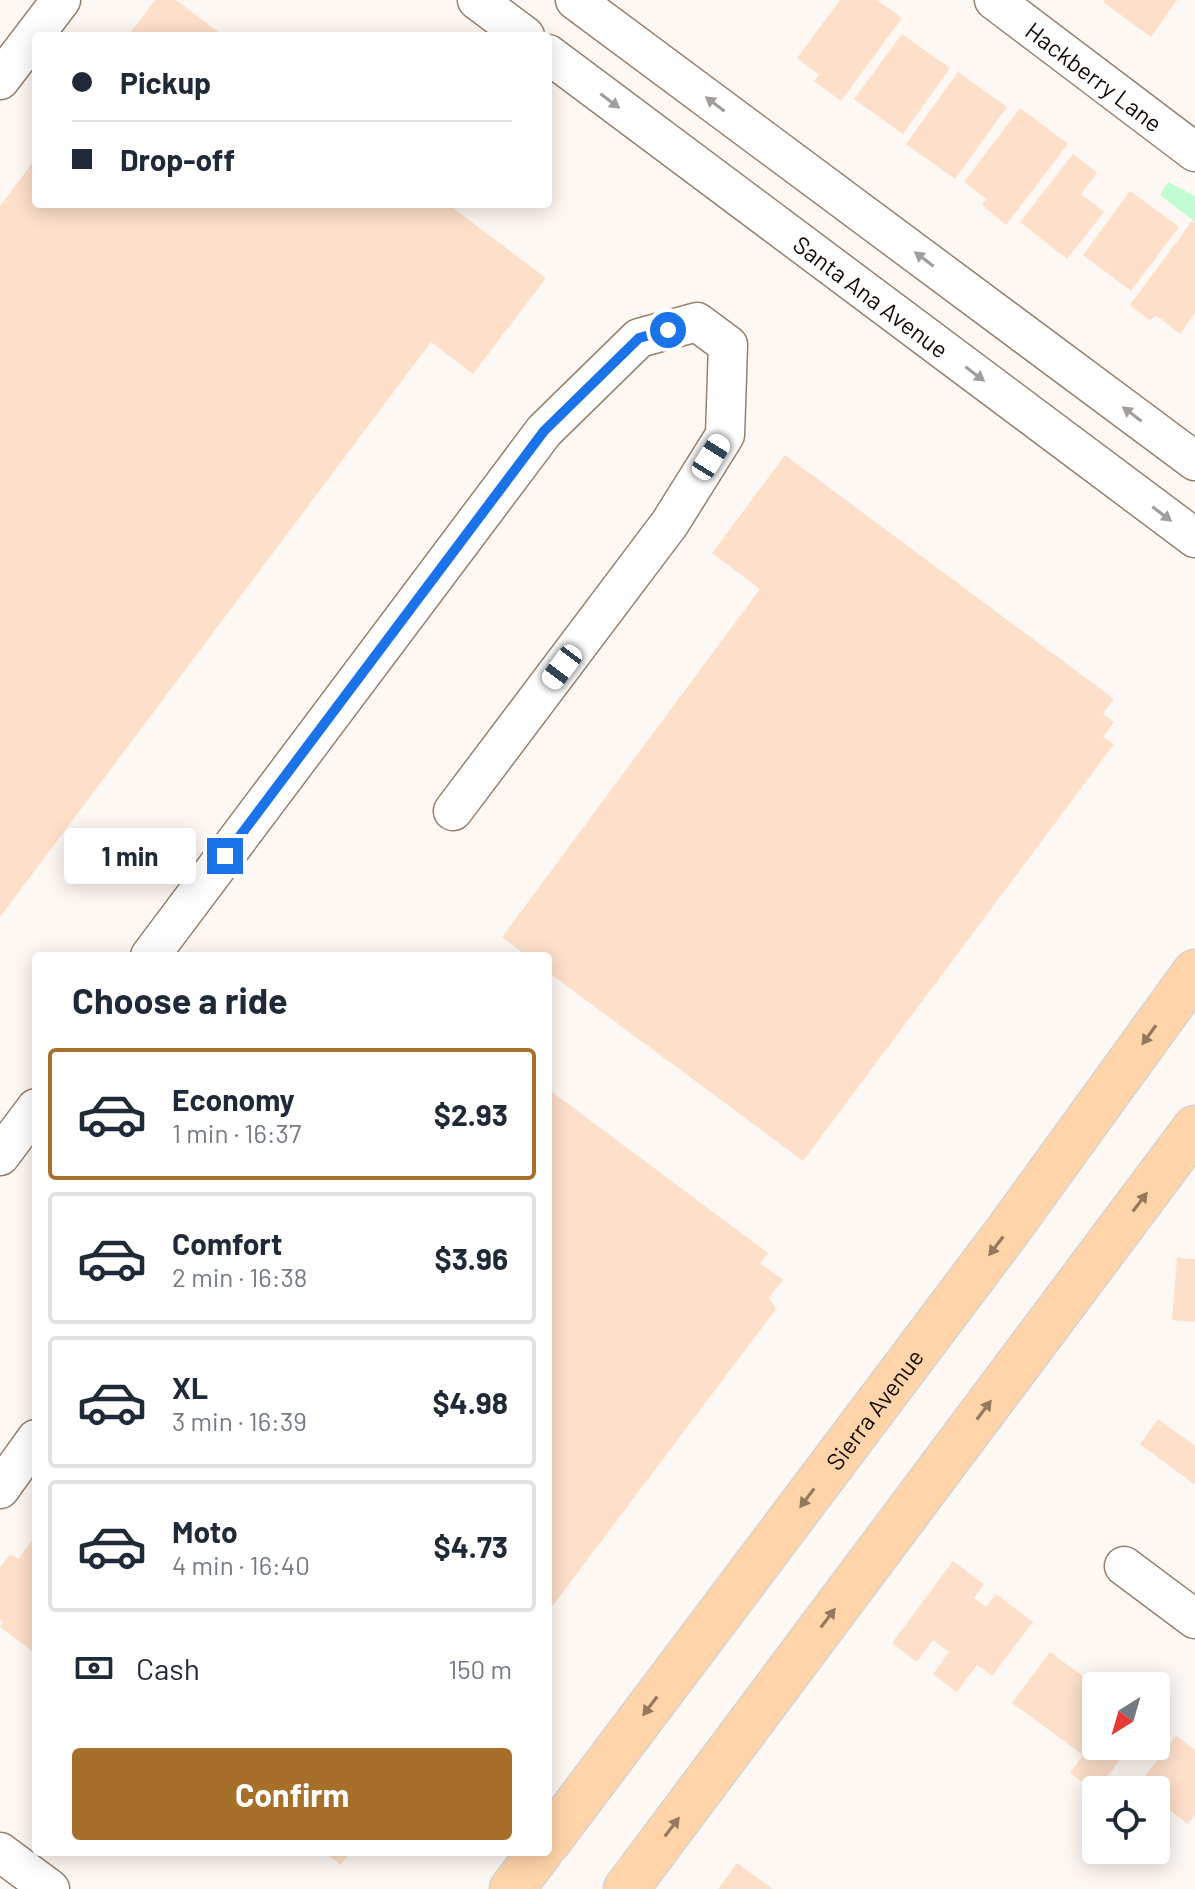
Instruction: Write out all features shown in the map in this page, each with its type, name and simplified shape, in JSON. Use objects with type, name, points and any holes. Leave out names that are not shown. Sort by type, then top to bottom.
[{"type":"main road","name":"Sierra Avenue","points":[[552,1837],[1000,1240],[1195,972]]},
{"type":"main road","points":[[626,1889],[1195,1128]]},
{"type":"main road","points":[[512,1889],[537,1856]]},
{"type":"street","points":[[37,32],[61,0]]},
{"type":"street","points":[[477,0],[520,32]]},
{"type":"street","points":[[575,0],[1195,461]]},
{"type":"street","name":"Hackberry Lane","points":[[1013,6],[1195,152]]},
{"type":"street","points":[[0,80],[32,38]]},
{"type":"street","name":"Santa Ana Avenue","points":[[552,57],[1195,538]]},
{"type":"street","points":[[153,952],[544,431],[639,338],[697,322],[728,345],[725,435],[670,523],[453,811]]},
{"type":"street","points":[[0,1156],[32,1113]]},
{"type":"street","points":[[0,1489],[32,1445]]},
{"type":"street","points":[[1124,1566],[1195,1619]]},
{"type":"street","points":[[0,1852],[50,1889]]},
{"type":"green space","points":[[1168,182],[1195,196],[1195,222],[1160,195]]},
{"type":"building","points":[[155,0],[176,0],[219,32],[131,32]]},
{"type":"building","points":[[840,0],[877,0],[902,18],[841,101],[814,81],[819,75],[797,58]]},
{"type":"building","points":[[1104,0],[1177,0],[1151,37]]},
{"type":"building","points":[[902,34],[950,68],[903,134],[854,99]]},
{"type":"building","points":[[958,72],[1007,107],[955,179],[906,144]]},
{"type":"building","points":[[1020,108],[1068,144],[1006,225],[982,205],[986,199],[964,182]]},
{"type":"building","points":[[1073,154],[1097,173],[1081,194],[1104,212],[1067,259],[1020,222]]},
{"type":"building","points":[[32,163],[32,208],[453,208],[546,278],[473,374],[431,342],[0,917],[0,206]]},
{"type":"building","points":[[1130,191],[1179,227],[1131,291],[1083,255]]},
{"type":"building","points":[[1192,221],[1195,223],[1195,313],[1180,334],[1157,316],[1149,320],[1130,305]]},
{"type":"building","points":[[785,455],[1114,699],[1103,714],[1114,722],[1103,737],[1114,744],[803,1161],[552,975],[552,952],[522,952],[502,937],[760,589],[712,553]]},
{"type":"building","points":[[552,1092],[768,1253],[760,1263],[783,1280],[769,1298],[776,1309],[552,1607]]},
{"type":"building","points":[[1177,1258],[1195,1259],[1195,1322],[1172,1320]]},
{"type":"building","points":[[1158,1419],[1195,1446],[1195,1485],[1140,1444]]},
{"type":"building","points":[[32,1540],[32,1651],[0,1627],[3,1622],[0,1620],[0,1568],[10,1554],[18,1559]]},
{"type":"building","points":[[953,1561],[984,1584],[974,1598],[986,1607],[996,1594],[1033,1622],[992,1676],[977,1665],[957,1692],[933,1674],[949,1652],[933,1640],[917,1662],[892,1643]]},
{"type":"building","points":[[1050,1652],[1082,1676],[1082,1754],[1012,1703]]},
{"type":"building","points":[[1176,1736],[1195,1750],[1195,1815],[1188,1824],[1170,1810],[1170,1776],[1145,1776],[1157,1760],[1170,1760],[1170,1744]]},
{"type":"building","points":[[1082,1756],[1082,1760],[1120,1760],[1108,1776],[1082,1776],[1082,1782],[1070,1773]]},
{"type":"building","points":[[329,1856],[347,1856],[341,1865]]},
{"type":"building","points":[[737,1863],[773,1889],[718,1889]]},
{"type":"route","points":[[225,856],[544,431],[639,338],[668,330]]}]
